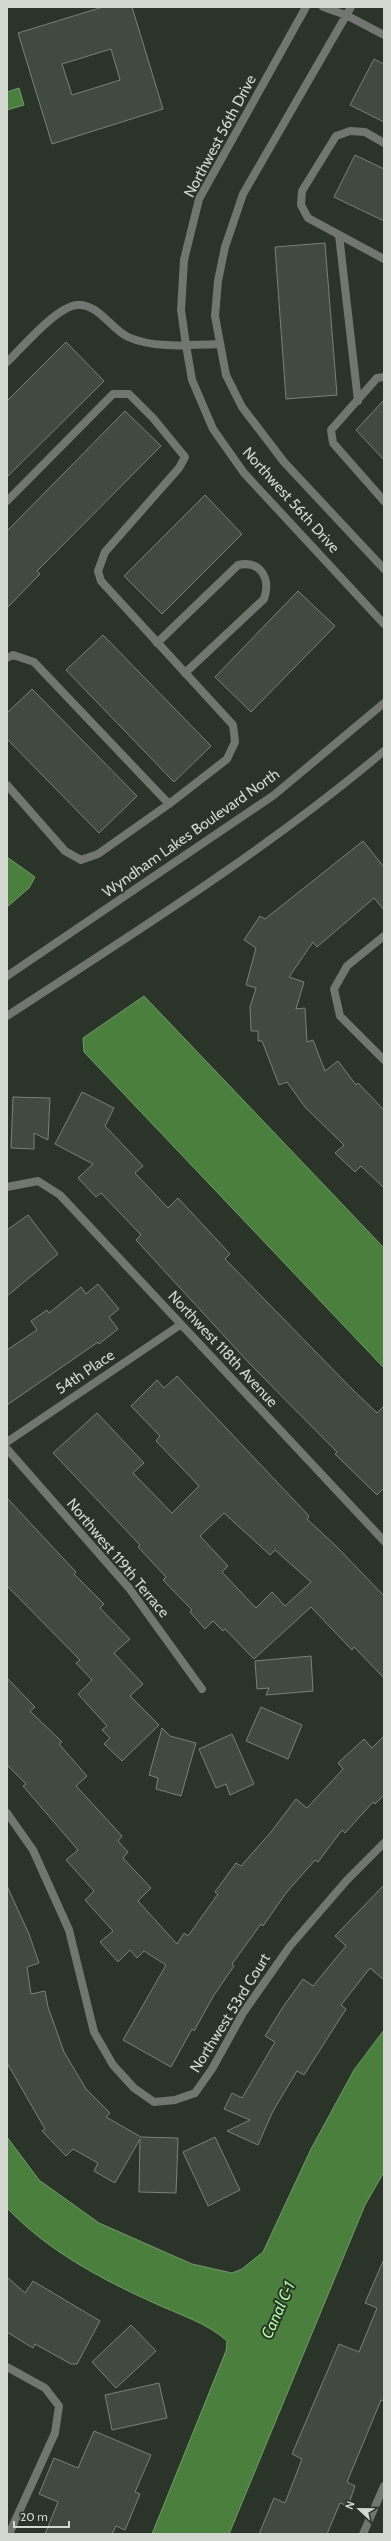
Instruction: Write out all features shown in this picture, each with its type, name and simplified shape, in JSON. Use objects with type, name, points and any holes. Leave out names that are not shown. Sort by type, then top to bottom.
[{"type":"street","name":"Northwest 56th Drive","points":[[306,7],[200,198],[184,260],[181,310],[192,380],[213,429],[244,473],[384,624]]},
{"type":"street","points":[[323,7],[346,15],[384,35]]},
{"type":"street","name":"Northwest 56th Drive","points":[[351,7],[250,182],[233,220],[218,281],[215,316],[226,375],[242,407],[284,462],[384,569]]},
{"type":"street","points":[[384,143],[365,132],[350,131],[336,136],[302,191],[302,205],[308,218],[384,259]]},
{"type":"street","points":[[339,235],[358,401]]},
{"type":"street","points":[[7,362],[62,311],[78,305],[90,307],[127,336],[148,343],[186,345],[219,344]]},
{"type":"street","points":[[384,377],[377,378],[331,430],[333,443],[384,501]]},
{"type":"street","points":[[7,501],[114,394],[129,394],[153,418],[185,457],[179,468],[105,552],[98,571],[101,581],[233,725],[235,742],[227,759],[169,804],[98,854],[82,860],[65,851],[7,785]]},
{"type":"street","points":[[157,643],[238,565],[246,563],[256,567],[267,579],[268,588],[264,599],[185,673]]},
{"type":"street","points":[[7,658],[13,655],[34,662],[169,804]]},
{"type":"street","name":"Wyndham Lakes Boulevard North","points":[[7,976],[274,795],[384,703]]},
{"type":"street","points":[[7,1016],[132,934],[331,795],[384,751]]},
{"type":"street","points":[[384,936],[347,966],[334,989],[340,1016],[384,1060]]},
{"type":"street","name":"Northwest 118th Avenue","points":[[7,1187],[38,1181],[60,1195],[180,1325],[384,1541]]},
{"type":"street","name":"54th Place","points":[[7,1442],[180,1325]]},
{"type":"street","name":"Northwest 119th Terrace","points":[[7,1449],[129,1588],[202,1689]]},
{"type":"street","name":"Northwest 53rd Court","points":[[7,1813],[33,1850],[69,1930],[94,2032],[113,2065],[134,2088],[154,2102],[175,2100],[195,2093],[212,2069],[243,2013],[290,1946],[347,1880],[384,1843]]},
{"type":"street","points":[[7,2367],[46,2388],[59,2406],[55,2433],[9,2534]]},
{"type":"street","points":[[363,2534],[384,2486]]},
{"type":"water","points":[[19,88],[24,105],[7,110],[7,92]]},
{"type":"water","points":[[7,857],[35,877],[29,888],[7,907]]},
{"type":"water","points":[[144,996],[384,1248],[384,1368],[84,1052],[83,1038]]},
{"type":"water","name":"Canal C-1","points":[[384,2030],[384,2172],[365,2205],[229,2534],[152,2534],[226,2351],[227,2341],[219,2334],[201,2323],[132,2293],[93,2273],[56,2250],[23,2223],[7,2208],[7,2137],[39,2180],[99,2223],[192,2264],[232,2273],[242,2269],[263,2252],[311,2149],[354,2070]]},
{"type":"building","points":[[103,7],[132,7],[163,109],[52,144],[18,33]],"holes":[[[111,49],[120,80],[72,95],[62,64]]]},
{"type":"building","points":[[374,59],[384,64],[384,122],[350,105]]},
{"type":"building","points":[[355,155],[384,169],[384,221],[334,197]]},
{"type":"building","points":[[325,243],[337,395],[286,399],[275,247]]},
{"type":"building","points":[[66,342],[104,381],[7,477],[7,401]]},
{"type":"building","points":[[384,400],[384,460],[356,430]]},
{"type":"building","points":[[125,411],[161,446],[37,571],[40,574],[7,608],[7,531]]},
{"type":"building","points":[[205,495],[242,534],[162,614],[124,576]]},
{"type":"building","points":[[298,591],[335,626],[251,712],[215,677]]},
{"type":"building","points":[[103,635],[211,746],[174,782],[66,670]]},
{"type":"building","points":[[32,689],[137,796],[99,833],[7,739],[7,713]]},
{"type":"building","points":[[363,841],[384,867],[384,910],[374,898],[317,947],[313,942],[289,977],[304,982],[296,1009],[305,1008],[307,1042],[313,1040],[325,1071],[338,1061],[356,1085],[358,1083],[384,1110],[384,1188],[361,1166],[355,1172],[335,1153],[344,1145],[305,1107],[287,1082],[279,1085],[262,1041],[258,1041],[258,1031],[251,1031],[250,1007],[256,988],[246,985],[256,948],[244,940],[260,916],[265,919]]},
{"type":"building","points":[[82,1092],[114,1108],[105,1126],[143,1166],[135,1173],[168,1208],[178,1198],[230,1254],[225,1259],[352,1389],[377,1413],[384,1406],[384,1488],[377,1495],[335,1454],[337,1452],[249,1363],[136,1240],[141,1235],[101,1193],[96,1197],[78,1178],[93,1164],[55,1144]]},
{"type":"building","points":[[13,1097],[50,1098],[48,1140],[34,1133],[34,1149],[11,1148]]},
{"type":"building","points":[[28,1215],[58,1254],[7,1296],[7,1230]]},
{"type":"building","points":[[98,1284],[119,1309],[109,1317],[118,1329],[99,1344],[98,1342],[7,1405],[7,1350],[37,1330],[31,1321],[47,1310],[49,1313],[81,1287],[86,1294]]},
{"type":"building","points":[[177,1376],[309,1516],[307,1519],[337,1547],[384,1596],[384,1678],[354,1647],[352,1650],[311,1607],[254,1659],[225,1629],[223,1631],[213,1621],[205,1629],[190,1612],[192,1610],[163,1580],[166,1577],[138,1547],[140,1545],[53,1453],[97,1413],[144,1463],[133,1473],[172,1513],[199,1486],[156,1441],[160,1436],[131,1406],[157,1380],[164,1388]],"holes":[[[224,1513],[270,1555],[275,1550],[311,1582],[285,1606],[272,1592],[256,1608],[222,1572],[228,1566],[200,1536]]]},
{"type":"building","points":[[7,1498],[76,1572],[74,1574],[104,1604],[100,1608],[130,1639],[114,1653],[143,1684],[130,1696],[159,1725],[122,1761],[104,1744],[110,1738],[102,1730],[107,1726],[78,1694],[92,1680],[76,1663],[80,1660],[7,1586]]},
{"type":"building","points":[[311,1656],[313,1691],[266,1695],[269,1688],[257,1689],[255,1661]]},
{"type":"building","points":[[7,1678],[35,1707],[30,1711],[62,1742],[59,1744],[87,1776],[76,1786],[122,1836],[118,1841],[128,1852],[123,1858],[151,1888],[138,1901],[177,1944],[184,1933],[188,1936],[218,1894],[215,1892],[236,1863],[241,1866],[271,1832],[296,1799],[307,1808],[343,1769],[338,1763],[364,1739],[372,1748],[384,1736],[384,1795],[375,1804],[373,1802],[345,1833],[342,1830],[318,1862],[315,1860],[286,1893],[263,1926],[261,1924],[232,1964],[234,1966],[214,1995],[194,2031],[192,2029],[171,2067],[123,2040],[166,1965],[144,1951],[137,1958],[130,1950],[118,1962],[100,1942],[113,1931],[85,1900],[94,1891],[66,1860],[78,1850],[23,1786],[26,1784],[7,1765]]},
{"type":"building","points":[[261,1707],[302,1725],[288,1759],[246,1741]]},
{"type":"building","points":[[162,1728],[170,1736],[196,1743],[181,1796],[156,1789],[158,1778],[149,1775]]},
{"type":"building","points":[[232,1734],[254,1784],[230,1795],[226,1784],[216,1788],[199,1749]]},
{"type":"building","points":[[384,1885],[384,1980],[370,1968],[341,2005],[346,2009],[304,2075],[297,2071],[273,2111],[258,2145],[227,2131],[250,2120],[224,2109],[232,2093],[242,2098],[275,2042],[265,2036],[283,2007],[303,1979],[313,1986],[346,1946],[335,1936]]},
{"type":"building","points":[[7,1886],[29,1934],[39,1963],[27,1967],[31,1994],[45,1991],[48,2007],[64,2052],[86,2089],[110,2113],[106,2117],[141,2137],[178,2138],[176,2193],[139,2192],[140,2139],[115,2183],[94,2171],[98,2163],[73,2149],[66,2156],[42,2131],[45,2129],[7,2063]]},
{"type":"building","points":[[215,2137],[240,2190],[208,2206],[183,2152]]},
{"type":"building","points":[[384,2259],[384,2401],[381,2400],[347,2482],[355,2486],[348,2506],[340,2503],[327,2534],[259,2534],[274,2498],[285,2503],[302,2459],[292,2454],[339,2344],[359,2352],[377,2308],[365,2303]]},
{"type":"building","points":[[7,2277],[25,2293],[33,2281],[100,2321],[77,2364],[71,2364],[35,2344],[33,2348],[7,2332]]},
{"type":"building","points":[[131,2325],[156,2351],[116,2388],[92,2362]]},
{"type":"building","points":[[159,2383],[167,2418],[112,2430],[105,2395]]},
{"type":"building","points":[[94,2431],[151,2455],[135,2492],[140,2494],[125,2530],[116,2526],[112,2534],[45,2534],[58,2502],[39,2494],[54,2458],[78,2468]]}]
